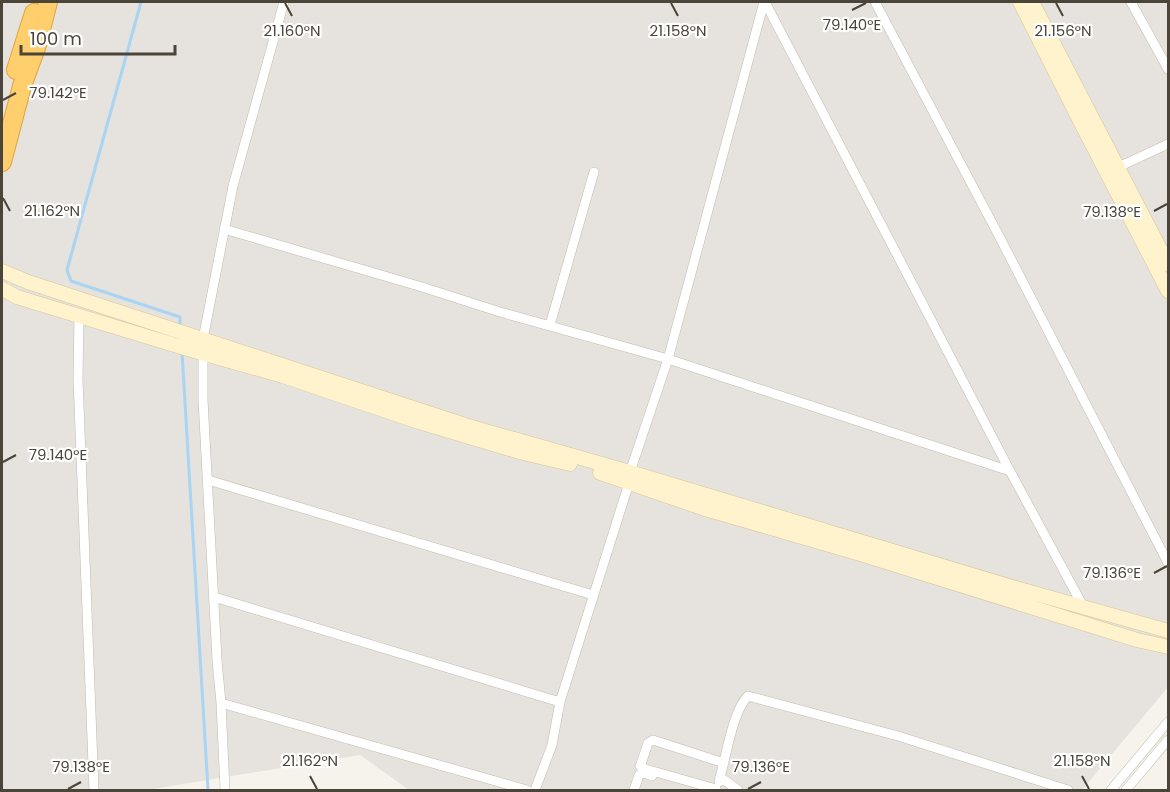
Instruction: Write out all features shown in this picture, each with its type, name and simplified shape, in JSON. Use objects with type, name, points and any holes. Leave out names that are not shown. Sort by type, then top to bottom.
[{"type":"highway","points":[[2,123],[37,2]]},
{"type":"highway","points":[[2,162],[48,2]]},
{"type":"street","points":[[225,790],[203,400],[203,346],[233,186],[284,2]]},
{"type":"street","points":[[535,790],[552,745],[560,702],[668,359],[764,2]]},
{"type":"street","points":[[764,2],[1084,608],[1083,623]]},
{"type":"street","points":[[875,2],[1004,245],[1168,563]]},
{"type":"street","points":[[1020,2],[1112,170],[1168,264]]},
{"type":"street","points":[[1032,2],[1168,291]]},
{"type":"street","points":[[1131,2],[1168,69]]},
{"type":"street","points":[[1112,170],[1168,144]]},
{"type":"street","points":[[550,326],[594,172]]},
{"type":"street","points":[[224,229],[668,359],[1010,471]]},
{"type":"street","points":[[2,271],[283,376],[419,422],[524,453],[629,477],[1168,631]]},
{"type":"street","points":[[2,289],[17,297],[79,316],[203,346]]},
{"type":"street","points":[[79,316],[78,379],[94,790]]},
{"type":"street","points":[[629,477],[705,509],[857,553],[1137,640],[1168,647]]},
{"type":"street","points":[[208,480],[593,595]]},
{"type":"street","points":[[214,597],[560,702]]},
{"type":"street","points":[[724,764],[653,740],[648,743],[640,766],[716,790],[724,764],[737,712],[748,696],[898,736],[1068,790]]},
{"type":"street","points":[[221,703],[527,790]]},
{"type":"street","points":[[1100,790],[1111,790],[1168,722]]},
{"type":"street","points":[[1126,790],[1168,740]]},
{"type":"street","points":[[634,790],[639,775],[645,773],[703,790]]},
{"type":"street","points":[[720,777],[738,790]]},
{"type":"shaded area","points":[[2,2],[1168,2],[1168,687],[1082,790],[409,790],[360,755],[147,790],[2,790]]},
{"type":"waterway","points":[[141,2],[67,270],[71,281],[180,317],[180,328]]},
{"type":"waterway","points":[[182,352],[208,790]]}]
